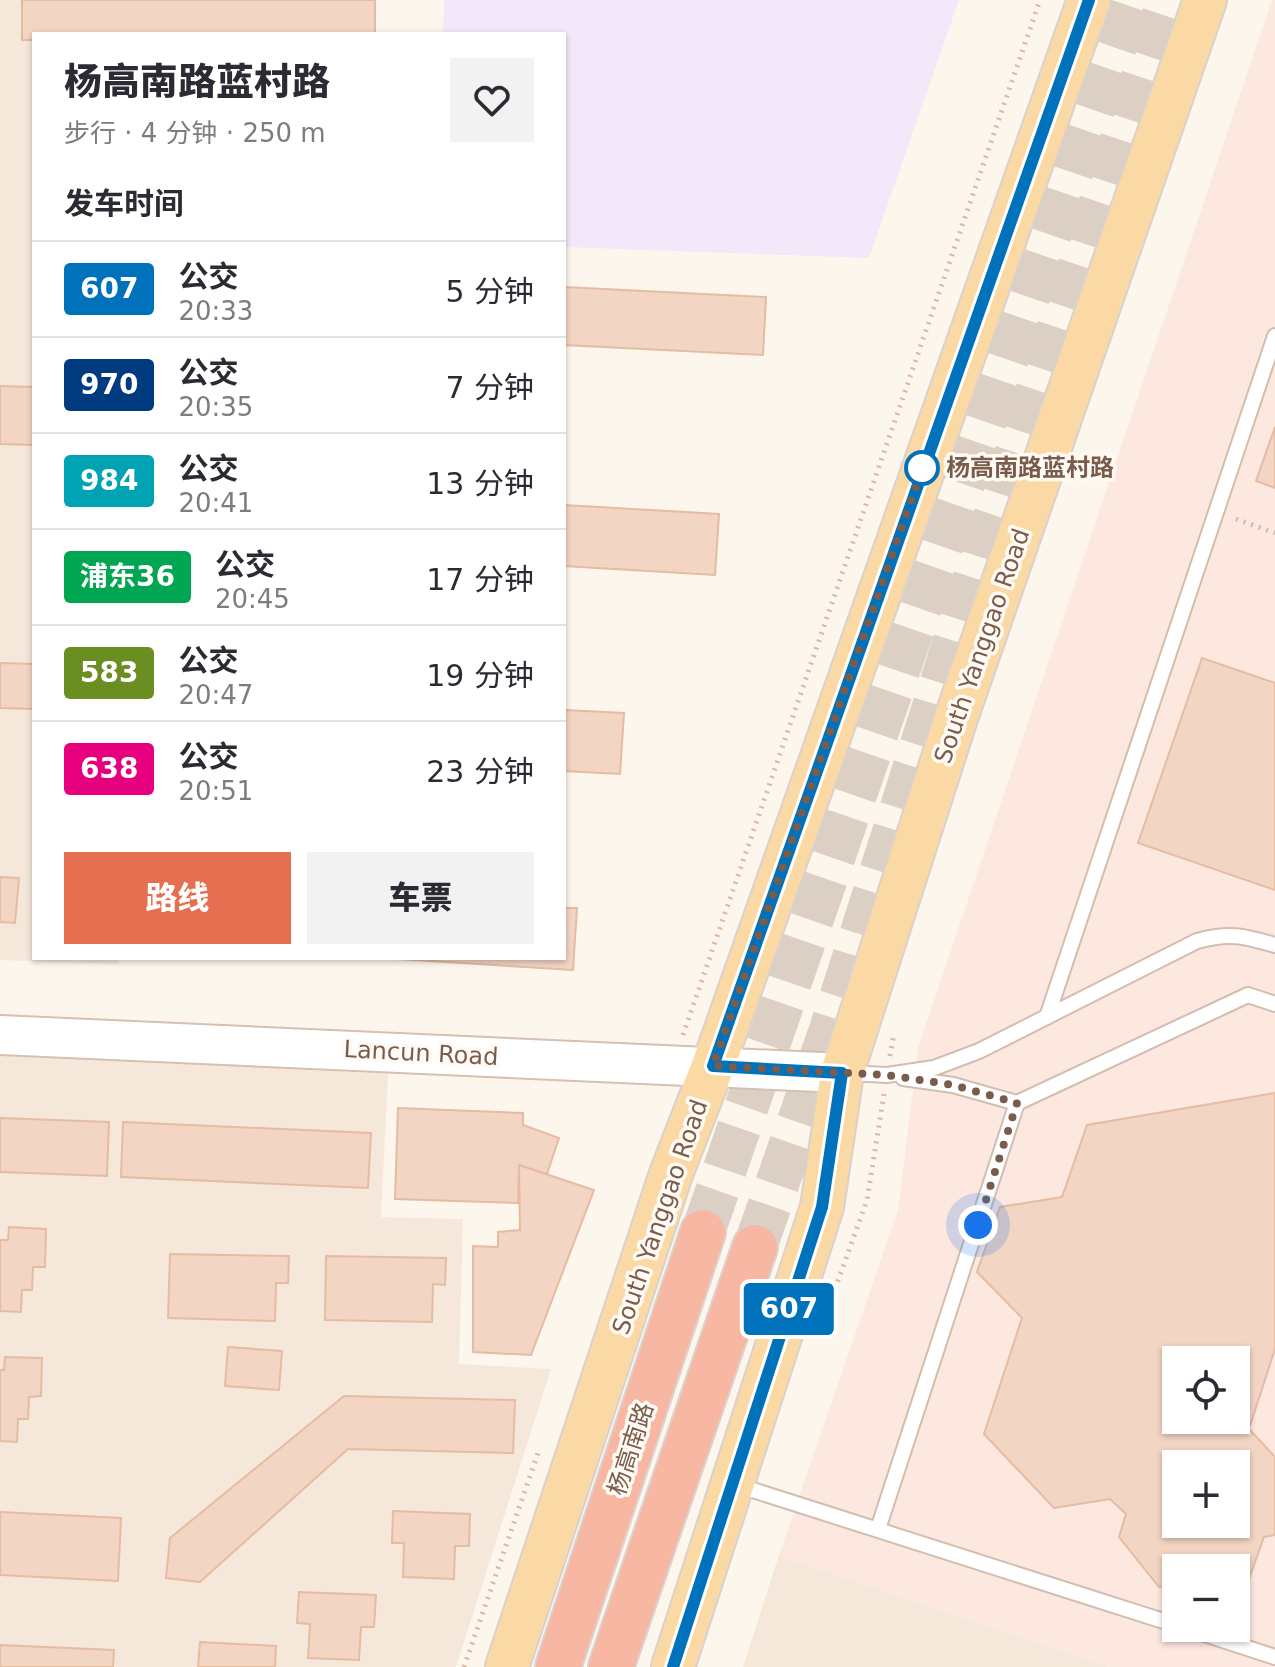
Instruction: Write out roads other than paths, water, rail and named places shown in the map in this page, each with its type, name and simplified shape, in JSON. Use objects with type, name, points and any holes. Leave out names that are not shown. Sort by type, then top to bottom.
[{"type":"highway","name":"杨高南路","points":[[558,1667],[703,1232]]},
{"type":"highway","points":[[611,1667],[755,1247]]},
{"type":"main road","name":"South Yanggao Road","points":[[507,1667],[671,1174],[693,1066],[1089,0]]},
{"type":"main road","name":"South Yanggao Road","points":[[673,1667],[822,1207],[842,1073],[956,718],[1205,0]]},
{"type":"street","name":"Lancun Road","points":[[0,1035],[842,1073]]},
{"type":"lane","points":[[1047,1017],[1275,336]]},
{"type":"lane","points":[[887,1075],[945,1064],[979,1051],[1197,941],[1219,935],[1244,935],[1275,945]]},
{"type":"lane","points":[[842,1073],[887,1075],[953,1085],[1017,1103],[1248,995],[1275,1004]]},
{"type":"lane","points":[[878,1529],[1017,1103]]},
{"type":"lane","points":[[733,1483],[1162,1620]]},
{"type":"lane","points":[[1229,1642],[1275,1657]]},
{"type":"tunnel","points":[[703,1232],[1131,0]]},
{"type":"tunnel","points":[[755,1247],[831,1030],[983,553],[1169,0]]},
{"type":"place","name":"杨高南路蓝村路","points":[[922,468]]}]
